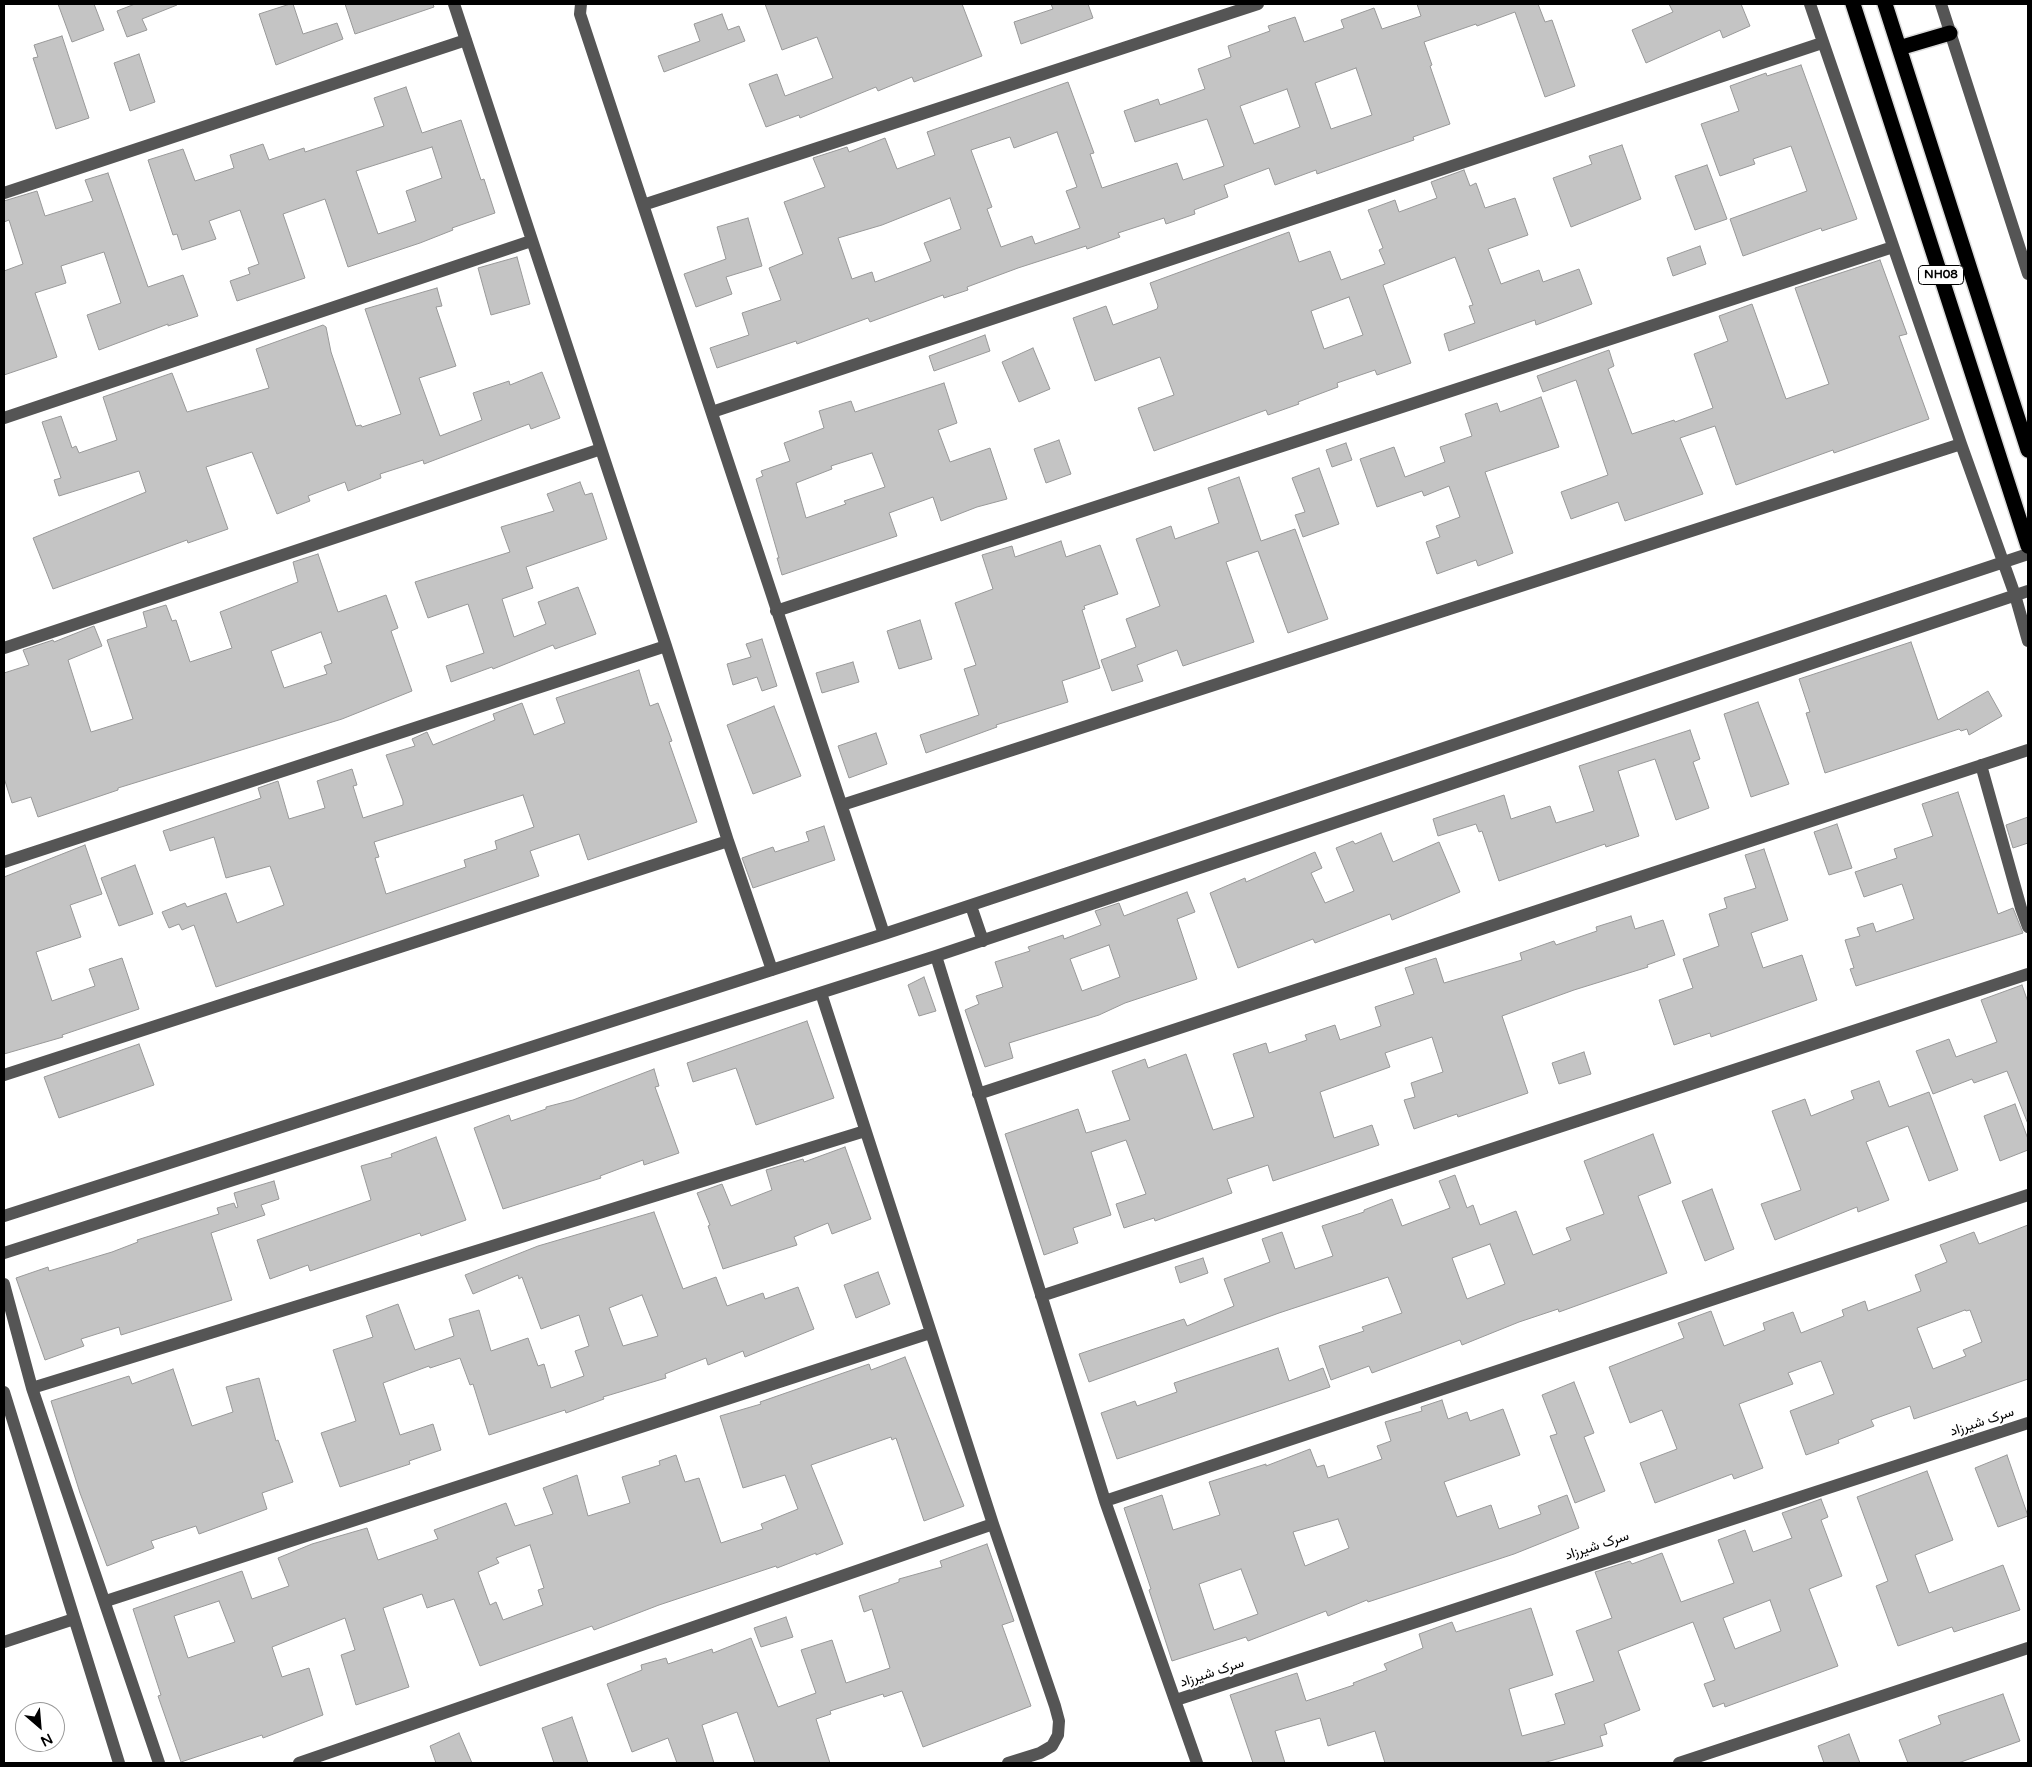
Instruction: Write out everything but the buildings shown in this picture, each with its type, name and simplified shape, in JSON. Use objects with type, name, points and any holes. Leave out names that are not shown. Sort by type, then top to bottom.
[{"type":"highway","name":"NH08","points":[[1853,4],[2028,546]]},
{"type":"highway","name":"NH08","points":[[1885,4],[2028,450]]},
{"type":"highway","points":[[1899,48],[1950,33]]},
{"type":"street","points":[[454,4],[666,646],[728,842],[772,970]]},
{"type":"street","points":[[581,4],[580,14],[884,934]]},
{"type":"street","points":[[643,205],[1258,4]]},
{"type":"street","points":[[1810,4],[1961,444],[2015,595],[2028,641]]},
{"type":"street","points":[[1941,4],[2028,274]]},
{"type":"street","points":[[4,193],[466,40]]},
{"type":"street","points":[[712,412],[1822,43]]},
{"type":"street","points":[[4,418],[531,241]]},
{"type":"street","points":[[776,611],[1893,247]]},
{"type":"street","points":[[842,805],[1961,444]]},
{"type":"street","points":[[4,648],[601,449]]},
{"type":"street","points":[[4,1216],[971,906],[2028,554]]},
{"type":"street","points":[[4,1253],[983,941],[2028,591]]},
{"type":"street","points":[[4,862],[666,646]]},
{"type":"street","points":[[978,1094],[2028,750]]},
{"type":"street","points":[[1980,765],[2028,927]]},
{"type":"street","points":[[4,1075],[728,842]]},
{"type":"street","points":[[971,906],[983,941]]},
{"type":"street","points":[[936,956],[1105,1501],[1197,1763]]},
{"type":"street","points":[[1041,1296],[2028,974]]},
{"type":"street","points":[[821,993],[930,1333],[1059,1721],[1058,1735],[1052,1746],[1040,1753],[1008,1763]]},
{"type":"street","points":[[32,1388],[865,1131]]},
{"type":"street","points":[[1105,1501],[2028,1195]]},
{"type":"street","points":[[4,1284],[32,1388],[106,1601],[159,1763]]},
{"type":"street","points":[[106,1601],[930,1333]]},
{"type":"street","points":[[4,1392],[118,1763]]},
{"type":"street","name":"سرک شیرزاد","points":[[1176,1700],[2028,1423]]},
{"type":"street","points":[[299,1763],[993,1524]]},
{"type":"street","points":[[4,1642],[74,1619]]},
{"type":"street","points":[[1679,1763],[2028,1648]]}]
